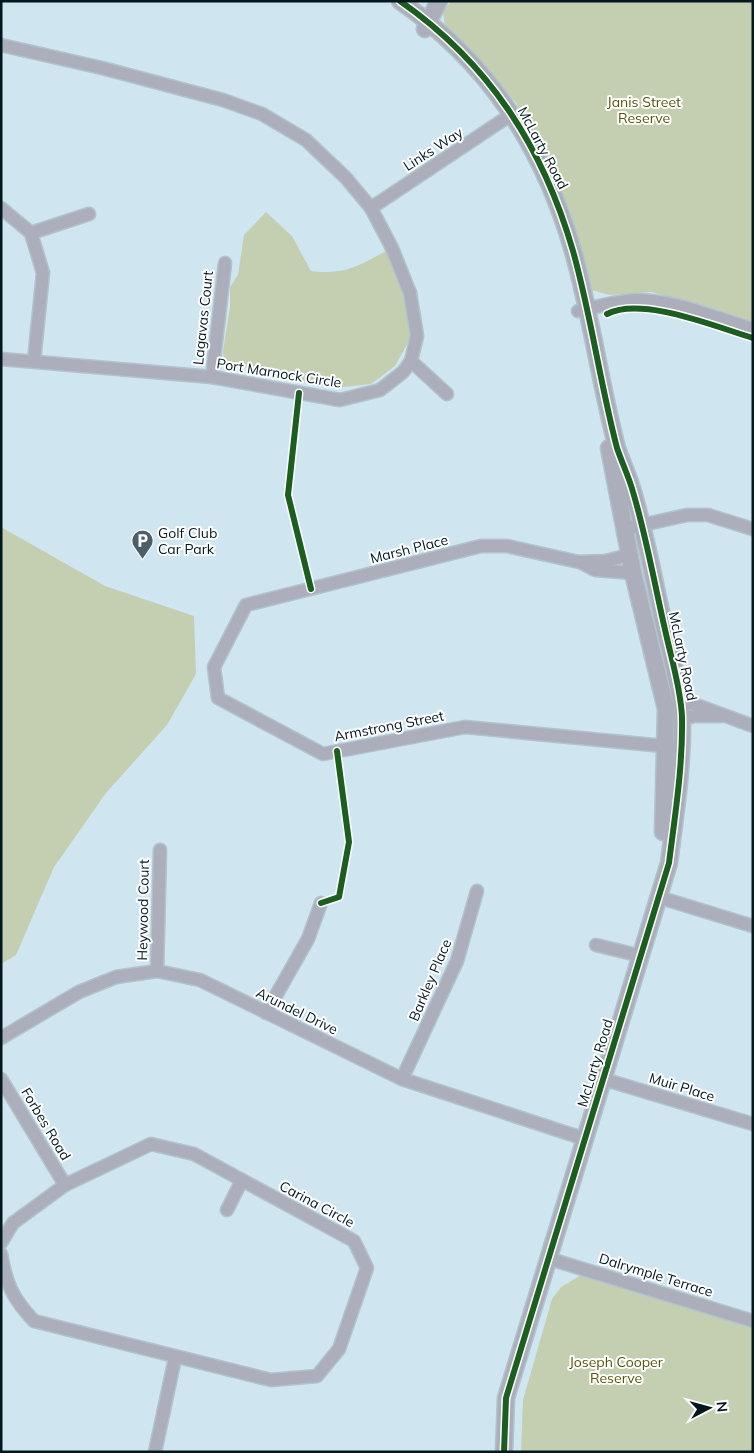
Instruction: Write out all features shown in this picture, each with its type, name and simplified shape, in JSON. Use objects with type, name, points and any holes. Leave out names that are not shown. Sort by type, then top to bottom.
[{"type":"street","name":"McLarty Road","points":[[387,1],[414,15]]},
{"type":"street","name":"McLarty Road","points":[[400,1],[414,15],[469,59],[536,155],[555,195],[573,252],[582,310],[631,564],[677,709]]},
{"type":"street","points":[[414,15],[430,1]]},
{"type":"street","points":[[428,26],[439,1]]},
{"type":"street","points":[[1,45],[214,98],[262,114],[306,140],[346,178],[371,208],[392,248],[410,292],[417,336],[411,362],[447,394]]},
{"type":"street","name":"Links Way","points":[[371,208],[508,117]]},
{"type":"street","points":[[1,208],[31,233],[43,273],[34,361]]},
{"type":"street","points":[[31,233],[89,214]]},
{"type":"street","name":"Lagavas Court","points":[[212,377],[225,264]]},
{"type":"street","points":[[582,310],[628,301],[656,302],[753,329]]},
{"type":"street","name":"McLarty Road","points":[[504,1452],[506,1398],[669,863],[677,709],[650,562],[633,493],[618,449],[582,310]]},
{"type":"street","name":"Port Marnock Circle","points":[[1,359],[212,377],[340,400],[380,390],[403,372],[411,362]]},
{"type":"street","points":[[624,529],[687,515],[708,515],[753,529]]},
{"type":"street","name":"Marsh Place","points":[[246,605],[481,546],[507,546],[579,562],[595,570],[631,564]]},
{"type":"street","name":"Marsh Place","points":[[579,562],[606,561],[631,564]]},
{"type":"street","points":[[631,564],[650,562]]},
{"type":"street","name":"Armstrong Street","points":[[246,605],[214,668],[218,698],[323,754],[465,726],[674,747]]},
{"type":"street","points":[[677,709],[710,709],[721,716],[753,726]]},
{"type":"street","points":[[677,709],[695,716],[721,716]]},
{"type":"street","name":"Heywood Court","points":[[157,971],[160,850]]},
{"type":"street","name":"Barkley Place","points":[[402,1078],[457,961],[477,891]]},
{"type":"street","points":[[658,897],[753,926]]},
{"type":"street","points":[[266,1012],[308,939],[321,903]]},
{"type":"street","points":[[596,944],[641,956]]},
{"type":"street","name":"Arundel Drive","points":[[1,1038],[79,992],[116,977],[157,971],[200,980],[402,1078],[585,1139]]},
{"type":"street","name":"Forbes Road","points":[[1,1079],[65,1185]]},
{"type":"street","name":"Muir Place","points":[[603,1079],[753,1124]]},
{"type":"street","name":"Carina Circle","points":[[1,1243],[13,1223],[65,1185],[151,1144],[194,1154],[354,1241],[367,1268],[339,1349],[317,1376],[271,1380],[175,1358],[34,1321],[17,1303],[4,1275],[1,1254]]},
{"type":"street","points":[[227,1210],[242,1180]]},
{"type":"street","name":"Dalrymple Terrace","points":[[550,1258],[753,1321]]},
{"type":"street","points":[[155,1452],[175,1358]]},
{"type":"green space","name":"Janis Street Reserve","points":[[451,1],[753,1],[753,322],[652,292],[610,295],[591,290],[559,181],[516,103],[479,59],[445,26],[443,12]]},
{"type":"green space","points":[[266,212],[292,236],[311,271],[333,272],[351,268],[386,251],[392,258],[412,323],[409,341],[395,366],[371,384],[335,388],[224,363],[223,351],[230,307],[230,287],[238,275],[244,235]]},
{"type":"green space","points":[[1,527],[105,586],[194,616],[196,674],[167,725],[106,793],[54,867],[16,955],[1,964]]},
{"type":"green space","name":"Joseph Cooper Reserve","points":[[581,1275],[753,1328],[753,1452],[521,1452],[523,1400],[552,1299],[561,1287]]},
{"type":"cycle path","points":[[400,1],[432,25],[460,52],[486,80],[509,110],[529,143],[561,213],[579,275],[617,448],[643,527],[676,676],[682,717],[680,772],[669,863],[506,1398],[504,1452]]},
{"type":"cycle path","points":[[607,314],[622,309],[659,311],[700,321],[753,338]]},
{"type":"cycle path","points":[[299,393],[288,495],[311,589]]},
{"type":"cycle path","points":[[321,903],[339,897],[349,842],[337,751]]},
{"type":"place","name":"Golf Club Car Park","points":[[142,560]]}]
